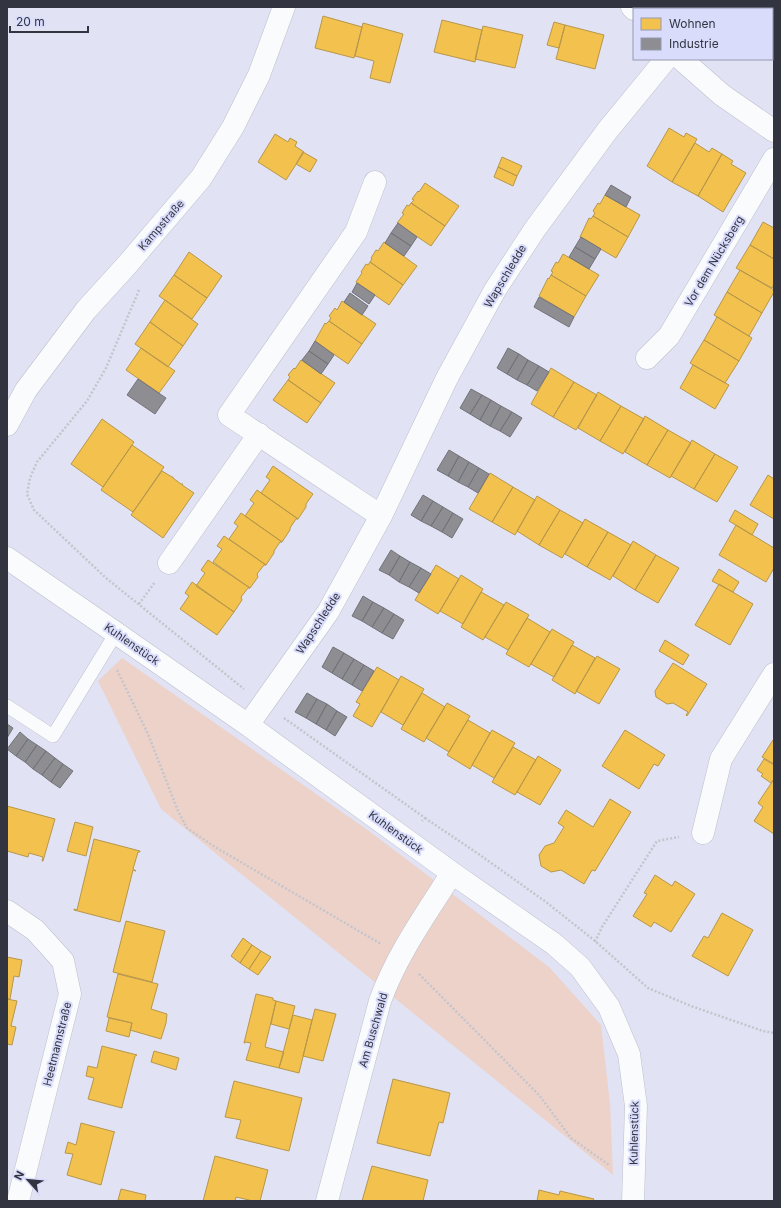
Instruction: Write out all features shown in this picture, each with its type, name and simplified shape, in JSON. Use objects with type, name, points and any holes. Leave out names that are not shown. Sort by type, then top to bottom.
[{"type":"street","name":"Kampstraße","points":[[7,425],[26,390],[86,310],[126,266],[201,178],[233,128],[259,75],[284,7]]},
{"type":"street","name":"Wapschledde","points":[[248,725],[328,612],[382,516],[447,378],[495,290],[534,229],[607,131],[665,60]]},
{"type":"street","points":[[682,60],[722,95],[774,130]]},
{"type":"street","name":"Vor dem Nücksberg","points":[[647,358],[668,336],[774,159]]},
{"type":"street","points":[[375,182],[356,232],[229,415],[382,516]]},
{"type":"street","points":[[169,563],[259,434]]},
{"type":"street","name":"Kuhlenstück","points":[[7,558],[116,632],[248,725],[452,873],[554,944],[580,968],[609,1007],[629,1054],[636,1106],[633,1201]]},
{"type":"street","points":[[703,832],[721,759],[774,674]]},
{"type":"street","name":"Am Buschwald","points":[[327,1201],[380,1000],[388,979],[400,955],[452,873]]},
{"type":"street","name":"Heetmannstraße","points":[[7,911],[35,930],[63,961],[70,994],[18,1201]]},
{"type":"lane","points":[[7,706],[53,736],[116,632]]},
{"type":"path","points":[[116,632],[112,660],[148,734],[178,811],[187,828],[215,847],[400,955],[539,1095],[571,1138],[599,1158],[634,1179]]},
{"type":"path","points":[[425,818],[546,902],[595,941],[648,988],[691,1006],[763,1031],[774,1033]]},
{"type":"path","points":[[595,941],[602,927],[656,841],[703,832]]},
{"type":"shaded area","points":[[122,658],[369,831],[549,967],[601,1025],[610,1104],[613,1175],[161,809],[98,681]]},
{"type":"building: Wohnen","points":[[773,10],[774,10],[773,54]]},
{"type":"building: Wohnen","points":[[323,16],[362,27],[354,58],[315,48]]},
{"type":"building: Wohnen","points":[[442,20],[482,30],[475,62],[434,52]]},
{"type":"building: Wohnen","points":[[554,22],[565,25],[559,48],[547,45]]},
{"type":"building: Wohnen","points":[[363,23],[403,34],[390,83],[370,78],[374,61],[355,56]]},
{"type":"building: Wohnen","points":[[565,25],[604,35],[595,69],[556,59]]},
{"type":"building: Wohnen","points":[[483,26],[523,35],[515,68],[475,59]]},
{"type":"building: Wohnen","points":[[669,128],[684,137],[686,133],[697,139],[672,182],[647,166]]},
{"type":"building: Wohnen","points":[[275,134],[288,142],[290,138],[297,142],[295,146],[304,152],[286,180],[258,162]]},
{"type":"building: Wohnen","points":[[695,143],[709,152],[712,148],[722,154],[698,196],[672,182]]},
{"type":"building: Wohnen","points":[[303,152],[317,160],[310,172],[296,164]]},
{"type":"building: Wohnen","points":[[722,154],[733,161],[731,164],[746,173],[723,212],[698,196]]},
{"type":"building: Wohnen","points":[[502,157],[522,166],[517,176],[498,167]]},
{"type":"building: Wohnen","points":[[498,167],[517,176],[513,186],[494,177]]},
{"type":"building: Wohnen","points":[[425,183],[459,206],[445,226],[411,203],[414,200],[412,199]]},
{"type":"building: Wohnen","points":[[605,195],[640,215],[628,237],[593,216],[595,213],[593,211],[598,203],[600,204]]},
{"type":"building: Wohnen","points":[[411,203],[445,226],[431,246],[397,223],[404,214],[402,213],[407,205],[409,206]]},
{"type":"building: Wohnen","points":[[593,216],[628,237],[616,258],[580,237],[589,218],[591,219]]},
{"type":"building: Wohnen","points":[[763,222],[774,228],[774,259],[750,245]]},
{"type":"building: Wohnen","points":[[384,242],[417,266],[403,285],[370,262],[376,250],[378,251]]},
{"type":"building: Wohnen","points":[[750,245],[774,259],[774,284],[772,288],[736,268]]},
{"type":"building: Wohnen","points":[[189,252],[222,276],[207,298],[174,275]]},
{"type":"building: Wohnen","points":[[563,254],[599,275],[586,296],[551,275],[553,272],[551,271],[556,262],[558,263]]},
{"type":"building: Wohnen","points":[[370,262],[403,285],[389,305],[356,282],[366,264],[368,265]]},
{"type":"building: Wohnen","points":[[740,270],[774,290],[762,313],[727,292]]},
{"type":"building: Wohnen","points":[[174,275],[207,298],[192,319],[159,296]]},
{"type":"building: Wohnen","points":[[551,275],[586,296],[574,317],[539,296]]},
{"type":"building: Wohnen","points":[[727,292],[762,313],[749,336],[714,315]]},
{"type":"building: Wohnen","points":[[165,300],[198,324],[183,346],[150,322]]},
{"type":"building: Wohnen","points":[[342,301],[376,324],[362,344],[329,321],[331,318],[329,316],[335,308],[337,310]]},
{"type":"building: Wohnen","points":[[717,317],[752,338],[739,361],[704,340]]},
{"type":"building: Wohnen","points":[[329,321],[362,344],[348,364],[315,341],[325,323],[326,324]]},
{"type":"building: Wohnen","points":[[150,322],[183,346],[168,367],[135,344]]},
{"type":"building: Wohnen","points":[[704,340],[739,361],[725,383],[690,363]]},
{"type":"building: Wohnen","points":[[141,348],[175,371],[159,393],[126,370]]},
{"type":"building: Wohnen","points":[[301,360],[335,383],[321,403],[288,380],[290,377],[288,375],[294,368],[295,369]]},
{"type":"building: Wohnen","points":[[693,365],[729,385],[715,409],[680,388]]},
{"type":"building: Wohnen","points":[[551,368],[574,382],[553,417],[531,404]]},
{"type":"building: Wohnen","points":[[288,380],[321,403],[307,423],[273,400]]},
{"type":"building: Wohnen","points":[[574,382],[597,395],[576,430],[553,417]]},
{"type":"building: Wohnen","points":[[598,392],[621,406],[600,441],[578,428]]},
{"type":"building: Wohnen","points":[[621,406],[644,419],[623,454],[600,441]]},
{"type":"building: Wohnen","points":[[645,416],[668,430],[647,465],[625,452]]},
{"type":"building: Wohnen","points":[[102,419],[134,442],[103,487],[71,464]]},
{"type":"building: Wohnen","points":[[668,430],[691,443],[670,478],[647,465]]},
{"type":"building: Wohnen","points":[[692,440],[715,454],[694,489],[671,476]]},
{"type":"building: Wohnen","points":[[132,445],[164,467],[133,512],[101,490]]},
{"type":"building: Wohnen","points":[[715,454],[738,467],[717,502],[694,489]]},
{"type":"building: Wohnen","points":[[273,466],[313,494],[298,519],[261,493],[270,480],[266,477]]},
{"type":"building: Wohnen","points":[[162,471],[173,477],[194,493],[163,538],[131,515]]},
{"type":"building: Wohnen","points":[[490,473],[513,487],[492,522],[469,509]]},
{"type":"building: Wohnen","points":[[768,475],[774,479],[774,519],[750,505]]},
{"type":"building: Wohnen","points":[[513,487],[535,500],[515,535],[492,522]]},
{"type":"building: Wohnen","points":[[257,490],[298,519],[296,519],[282,542],[245,516],[254,503],[250,500]]},
{"type":"building: Wohnen","points":[[537,496],[560,510],[539,545],[517,531]]},
{"type":"building: Wohnen","points":[[560,510],[583,523],[562,558],[539,545]]},
{"type":"building: Wohnen","points":[[735,510],[758,524],[752,535],[729,521]]},
{"type":"building: Wohnen","points":[[241,513],[282,542],[280,542],[266,565],[229,539],[238,526],[234,523]]},
{"type":"building: Wohnen","points":[[585,519],[608,532],[587,567],[565,554]]},
{"type":"building: Wohnen","points":[[736,525],[774,548],[774,568],[766,582],[719,555]]},
{"type":"building: Wohnen","points":[[608,532],[631,545],[610,580],[587,567]]},
{"type":"building: Wohnen","points":[[224,536],[266,565],[264,565],[257,574],[258,577],[250,588],[213,562],[222,549],[217,546]]},
{"type":"building: Wohnen","points":[[633,541],[656,555],[635,590],[613,576]]},
{"type":"building: Wohnen","points":[[656,555],[679,568],[658,603],[635,590]]},
{"type":"building: Wohnen","points":[[208,560],[250,588],[248,588],[241,597],[242,600],[234,612],[196,586],[205,573],[201,570]]},
{"type":"building: Wohnen","points":[[436,565],[459,579],[438,614],[415,600]]},
{"type":"building: Wohnen","points":[[719,569],[739,582],[733,592],[712,581]]},
{"type":"building: Wohnen","points":[[461,575],[483,589],[463,624],[440,611]]},
{"type":"building: Wohnen","points":[[192,582],[234,612],[217,635],[180,609],[189,596],[185,593]]},
{"type":"building: Wohnen","points":[[719,584],[753,604],[730,645],[695,625]]},
{"type":"building: Wohnen","points":[[481,592],[504,605],[483,640],[461,627]]},
{"type":"building: Wohnen","points":[[506,602],[529,615],[508,650],[485,637]]},
{"type":"building: Wohnen","points":[[527,618],[550,632],[529,667],[506,654]]},
{"type":"building: Wohnen","points":[[552,629],[574,642],[554,677],[531,664]]},
{"type":"building: Wohnen","points":[[665,640],[689,655],[683,665],[659,651]]},
{"type":"building: Wohnen","points":[[572,645],[595,658],[575,694],[552,680]]},
{"type":"building: Wohnen","points":[[597,656],[620,669],[599,704],[576,691]]},
{"type":"building: Wohnen","points":[[673,663],[707,684],[687,716],[686,715],[688,712],[673,703],[667,704],[656,697],[655,691]]},
{"type":"building: Wohnen","points":[[377,667],[399,680],[372,727],[353,716],[360,704],[356,702]]},
{"type":"building: Wohnen","points":[[401,676],[424,689],[403,725],[381,712]]},
{"type":"building: Wohnen","points":[[422,693],[445,707],[424,742],[401,729]]},
{"type":"building: Wohnen","points":[[447,703],[470,716],[449,752],[426,738]]},
{"type":"building: Wohnen","points":[[468,720],[490,733],[470,769],[447,755]]},
{"type":"building: Wohnen","points":[[492,730],[515,743],[494,778],[472,765]]},
{"type":"building: Wohnen","points":[[625,730],[665,755],[658,766],[654,764],[639,789],[602,766]]},
{"type":"building: Wohnen","points":[[773,740],[774,741],[774,764],[762,757]]},
{"type":"building: Wohnen","points":[[513,747],[536,760],[515,795],[492,782]]},
{"type":"building: Wohnen","points":[[538,756],[561,770],[540,805],[517,792]]},
{"type":"building: Wohnen","points":[[764,759],[774,765],[774,779],[771,783],[761,776],[763,774],[757,770]]},
{"type":"building: Wohnen","points":[[774,779],[774,834],[754,821],[763,807],[758,803]]},
{"type":"building: Wohnen","points":[[610,799],[631,812],[595,871],[592,870],[584,884],[561,870],[551,872],[541,866],[539,855],[545,846],[554,843],[564,827],[558,823],[566,810],[593,827]]},
{"type":"building: Wohnen","points":[[7,806],[55,819],[43,861],[43,857],[29,853],[28,857],[7,851]]},
{"type":"building: Wohnen","points":[[75,822],[93,827],[86,856],[67,851]]},
{"type":"building: Wohnen","points":[[94,839],[140,851],[138,852],[133,869],[136,871],[133,870],[120,922],[74,910],[77,910]]},
{"type":"building: Wohnen","points":[[655,875],[672,886],[675,881],[695,894],[671,932],[654,922],[651,927],[633,916],[647,894],[644,893]]},
{"type":"building: Wohnen","points":[[722,913],[753,930],[728,976],[692,956],[704,936],[708,938]]},
{"type":"building: Wohnen","points":[[126,921],[165,931],[152,982],[113,972]]},
{"type":"building: Wohnen","points":[[243,938],[252,945],[240,963],[231,956]]},
{"type":"building: Wohnen","points":[[252,945],[261,951],[249,969],[240,963]]},
{"type":"building: Wohnen","points":[[261,951],[271,957],[258,975],[249,969]]},
{"type":"building: Wohnen","points":[[7,957],[22,960],[19,977],[14,976],[10,999],[7,999]]},
{"type":"building: Wohnen","points":[[118,974],[158,984],[151,1009],[167,1014],[161,1039],[130,1030],[132,1023],[107,1017]]},
{"type":"building: Wohnen","points":[[256,994],[273,998],[273,1000],[276,1001],[265,1047],[284,1052],[279,1068],[246,1060],[251,1043],[244,1043]]},
{"type":"building: Wohnen","points":[[7,999],[17,1001],[11,1026],[16,1027],[12,1045],[7,1044]]},
{"type":"building: Wohnen","points":[[276,1001],[295,1006],[289,1029],[271,1024]]},
{"type":"building: Wohnen","points":[[315,1009],[336,1014],[323,1061],[303,1056]]},
{"type":"building: Wohnen","points":[[293,1015],[312,1020],[299,1073],[279,1068]]},
{"type":"building: Wohnen","points":[[109,1018],[132,1023],[129,1037],[106,1031]]},
{"type":"building: Wohnen","points":[[102,1046],[137,1055],[135,1056],[122,1108],[88,1099],[94,1078],[86,1076],[88,1066],[97,1068]]},
{"type":"building: Wohnen","points":[[154,1051],[179,1058],[176,1070],[151,1062]]},
{"type":"building: Wohnen","points":[[393,1079],[450,1093],[443,1123],[439,1122],[430,1156],[377,1143]]},
{"type":"building: Wohnen","points":[[234,1081],[302,1098],[289,1151],[236,1138],[241,1120],[225,1117]]},
{"type":"building: Wohnen","points":[[81,1123],[115,1132],[101,1185],[67,1175],[73,1154],[65,1153],[68,1142],[76,1145]]},
{"type":"building: Wohnen","points":[[215,1156],[268,1170],[260,1201],[236,1197],[235,1201],[203,1201]]},
{"type":"building: Wohnen","points":[[372,1166],[428,1180],[423,1201],[362,1201]]},
{"type":"building: Wohnen","points":[[121,1189],[146,1195],[145,1201],[118,1200]]},
{"type":"building: Wohnen","points":[[539,1190],[559,1195],[560,1191],[594,1199],[593,1201],[537,1201]]},
{"type":"building: Industrie","points":[[611,185],[631,197],[626,207],[605,195]]},
{"type":"building: Industrie","points":[[398,223],[417,237],[411,246],[391,233]]},
{"type":"building: Industrie","points":[[391,233],[411,246],[404,256],[385,243]]},
{"type":"building: Industrie","points":[[581,237],[601,249],[595,259],[575,247]]},
{"type":"building: Industrie","points":[[575,247],[595,259],[589,269],[569,257]]},
{"type":"building: Industrie","points":[[357,283],[375,295],[369,304],[352,292]]},
{"type":"building: Industrie","points":[[350,293],[368,306],[362,315],[344,302]]},
{"type":"building: Industrie","points":[[539,297],[574,317],[569,327],[534,307]]},
{"type":"building: Industrie","points":[[315,341],[334,355],[328,364],[309,351]]},
{"type":"building: Industrie","points":[[508,348],[519,354],[507,374],[497,368]]},
{"type":"building: Industrie","points":[[309,351],[328,364],[321,374],[302,360]]},
{"type":"building: Industrie","points":[[519,354],[528,360],[517,380],[507,374]]},
{"type":"building: Industrie","points":[[528,360],[539,366],[527,385],[517,380]]},
{"type":"building: Industrie","points":[[539,366],[549,372],[537,391],[527,385]]},
{"type":"building: Industrie","points":[[138,379],[166,398],[155,414],[127,395]]},
{"type":"building: Industrie","points":[[471,389],[482,395],[470,414],[460,408]]},
{"type":"building: Industrie","points":[[482,395],[491,400],[480,420],[470,414]]},
{"type":"building: Industrie","points":[[491,400],[501,406],[490,426],[480,420]]},
{"type":"building: Industrie","points":[[501,406],[512,412],[500,431],[490,426]]},
{"type":"building: Industrie","points":[[512,412],[522,418],[510,437],[500,431]]},
{"type":"building: Industrie","points":[[449,450],[459,456],[448,476],[437,470]]},
{"type":"building: Industrie","points":[[459,456],[469,462],[458,482],[448,476]]},
{"type":"building: Industrie","points":[[469,462],[479,468],[468,487],[458,482]]},
{"type":"building: Industrie","points":[[479,468],[489,474],[478,493],[468,487]]},
{"type":"building: Industrie","points":[[423,495],[433,501],[421,521],[411,515]]},
{"type":"building: Industrie","points":[[433,501],[443,507],[431,526],[421,521]]},
{"type":"building: Industrie","points":[[443,507],[453,513],[442,532],[431,526]]},
{"type":"building: Industrie","points":[[453,513],[463,519],[452,538],[442,532]]},
{"type":"building: Industrie","points":[[391,550],[400,556],[389,575],[379,570]]},
{"type":"building: Industrie","points":[[400,556],[410,562],[399,582],[389,575]]},
{"type":"building: Industrie","points":[[410,562],[421,568],[409,587],[399,582]]},
{"type":"building: Industrie","points":[[421,568],[431,574],[419,593],[409,587]]},
{"type":"building: Industrie","points":[[363,596],[373,602],[362,621],[352,616]]},
{"type":"building: Industrie","points":[[373,602],[384,608],[372,627],[362,621]]},
{"type":"building: Industrie","points":[[384,608],[394,614],[382,633],[372,627]]},
{"type":"building: Industrie","points":[[394,614],[404,620],[393,639],[382,633]]},
{"type":"building: Industrie","points":[[333,647],[344,653],[332,673],[322,667]]},
{"type":"building: Industrie","points":[[344,653],[354,659],[342,679],[332,673]]},
{"type":"building: Industrie","points":[[354,659],[364,665],[352,685],[342,679]]},
{"type":"building: Industrie","points":[[364,665],[374,671],[362,691],[352,685]]},
{"type":"building: Industrie","points":[[307,693],[317,699],[306,718],[295,712]]},
{"type":"building: Industrie","points":[[317,699],[327,704],[316,724],[306,718]]},
{"type":"building: Industrie","points":[[327,704],[337,711],[326,730],[316,724]]},
{"type":"building: Industrie","points":[[337,711],[347,717],[335,736],[326,730]]},
{"type":"building: Industrie","points":[[7,724],[13,728],[7,738]]},
{"type":"building: Industrie","points":[[20,732],[28,739],[16,756],[7,749]]},
{"type":"building: Industrie","points":[[28,739],[37,745],[25,762],[16,756]]},
{"type":"building: Industrie","points":[[37,745],[46,751],[33,769],[25,762]]},
{"type":"building: Industrie","points":[[46,751],[55,758],[42,775],[33,769]]},
{"type":"building: Industrie","points":[[55,758],[63,764],[51,782],[42,775]]},
{"type":"building: Industrie","points":[[63,764],[73,771],[60,788],[51,782]]}]
